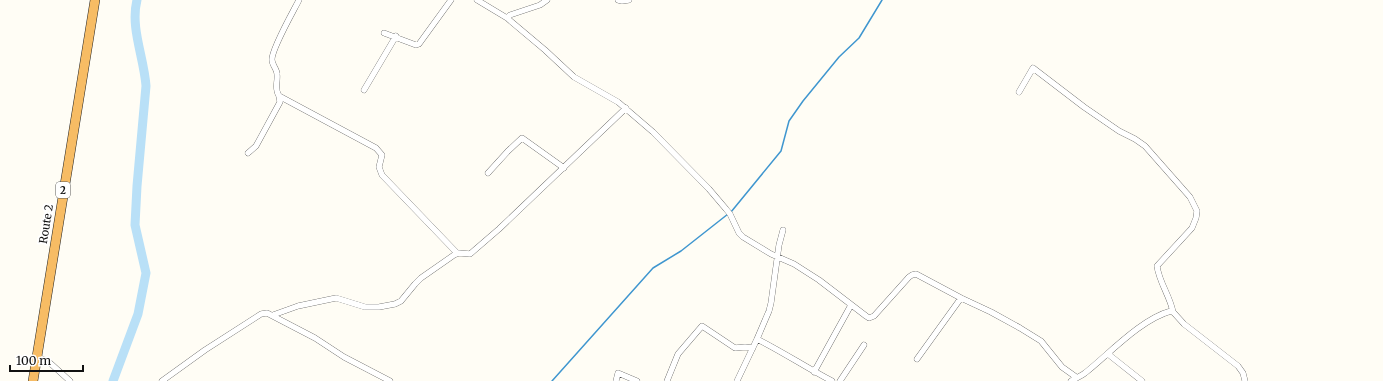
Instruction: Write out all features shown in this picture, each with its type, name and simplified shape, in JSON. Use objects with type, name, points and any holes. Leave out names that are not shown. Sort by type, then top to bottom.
[{"type":"highway","name":"Route 2","points":[[33,381],[95,0]]},
{"type":"street","points":[[248,152],[256,146],[280,102],[276,88],[277,72],[272,63],[272,57],[278,41],[300,0]]},
{"type":"street","points":[[384,33],[396,36],[416,45],[419,44],[451,0]]},
{"type":"street","points":[[477,0],[507,18],[574,77],[626,108],[664,142],[728,211],[743,237],[771,254],[794,264],[819,280],[869,318],[872,317],[909,277],[916,274],[991,312],[1041,341],[1058,363],[1074,380],[1108,354],[1121,341],[1152,320],[1168,312],[1173,312]]},
{"type":"street","points":[[507,18],[510,15],[540,5],[546,0]]},
{"type":"street","points":[[618,0],[630,0]]},
{"type":"street","points":[[364,90],[396,36]]},
{"type":"street","points":[[1018,92],[1034,68],[1084,107],[1119,131],[1145,146],[1190,197],[1197,211],[1192,228],[1158,266],[1158,272],[1173,312],[1184,324],[1238,366],[1242,370],[1245,381]]},
{"type":"street","points":[[279,96],[376,148],[382,155],[379,166],[382,175],[457,253]]},
{"type":"street","points":[[273,315],[298,306],[336,298],[365,307],[379,307],[395,304],[401,301],[414,284],[421,278],[457,253],[470,254],[499,230],[626,108]]},
{"type":"street","points":[[488,173],[522,138],[564,168]]},
{"type":"street","points":[[737,381],[757,339],[771,303],[783,230]]},
{"type":"street","points":[[917,359],[961,298]]},
{"type":"street","points":[[814,372],[851,305]]},
{"type":"street","points":[[162,381],[205,350],[261,314],[267,313],[315,338],[344,357],[390,381]]},
{"type":"street","points":[[667,381],[678,354],[702,326],[735,348],[753,348]]},
{"type":"street","points":[[757,339],[774,347],[814,372],[832,381]]},
{"type":"street","points":[[840,381],[864,345]]},
{"type":"street","points":[[1108,354],[1142,381]]},
{"type":"street","points":[[36,356],[50,363],[70,381]]},
{"type":"street","points":[[616,381],[618,373],[637,381]]},
{"type":"waterway","points":[[113,381],[138,314],[146,273],[135,225],[146,86],[136,32],[135,11],[137,0]]},
{"type":"waterway","points":[[731,212],[781,151],[789,121],[803,101],[839,57],[859,38],[882,0]]},
{"type":"waterway","points":[[552,381],[653,268],[681,251],[728,214]]}]
